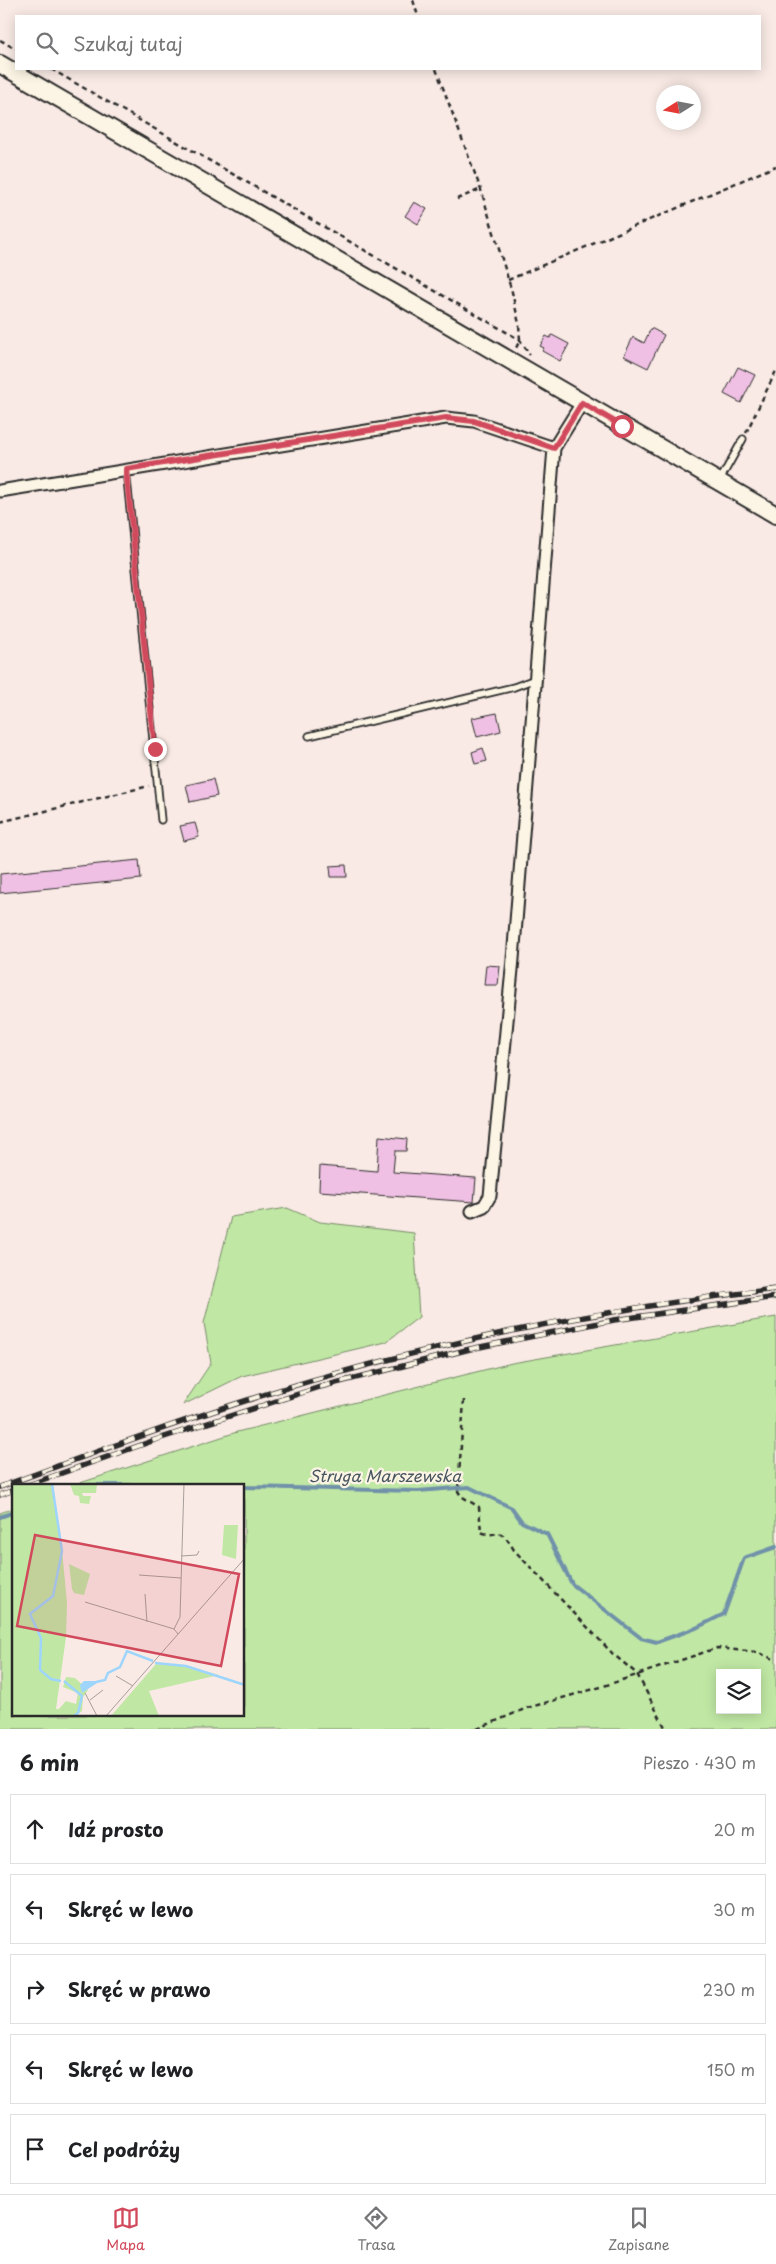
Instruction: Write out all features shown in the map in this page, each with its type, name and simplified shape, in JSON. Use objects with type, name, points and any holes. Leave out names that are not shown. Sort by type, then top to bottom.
[{"type":"street","points":[[0,64],[776,515]]},
{"type":"street","points":[[472,1211],[484,1206],[490,1196],[513,959],[554,448],[582,403]]},
{"type":"street","points":[[0,491],[446,418],[474,421],[554,448]]},
{"type":"lane","points":[[719,482],[743,439]]},
{"type":"lane","points":[[126,469],[161,820]]},
{"type":"lane","points":[[309,736],[514,687],[535,678]]},
{"type":"path","points":[[413,0],[418,15]]},
{"type":"path","points":[[0,40],[15,48]]},
{"type":"path","points":[[53,70],[520,340],[530,356]]},
{"type":"path","points":[[436,70],[481,189],[520,324],[520,340],[511,361]]},
{"type":"path","points":[[508,280],[776,166]]},
{"type":"path","points":[[457,200],[481,189]]},
{"type":"path","points":[[743,439],[776,371]]},
{"type":"path","points":[[0,822],[158,784]]},
{"type":"path","points":[[464,1400],[457,1484],[461,1496],[479,1507],[481,1512],[481,1532],[488,1534],[502,1533],[514,1550],[613,1654],[638,1674],[666,1729]]},
{"type":"path","points":[[477,1729],[527,1708],[601,1687],[717,1648],[756,1652],[776,1660]]},
{"type":"green space","points":[[287,1208],[320,1222],[414,1233],[419,1317],[386,1342],[242,1376],[183,1405],[211,1363],[204,1323],[231,1217]]},
{"type":"green space","points":[[776,1317],[776,1729],[0,1729],[0,1513],[12,1509],[12,1716],[245,1716],[245,1484],[77,1484],[237,1432],[512,1363]]},
{"type":"building","points":[[414,202],[427,209],[418,224],[405,216]]},
{"type":"building","points":[[651,328],[664,335],[648,368],[624,356],[633,337],[644,343]]},
{"type":"building","points":[[552,335],[569,344],[560,361],[542,351],[544,348],[540,346],[546,336],[550,338]]},
{"type":"building","points":[[738,367],[755,375],[741,403],[724,394]]},
{"type":"building","points":[[497,713],[501,731],[477,737],[472,718]]},
{"type":"building","points":[[483,748],[487,761],[475,764],[472,752]]},
{"type":"building","points":[[213,779],[217,796],[190,802],[186,785]]},
{"type":"building","points":[[195,823],[199,837],[184,841],[180,826]]},
{"type":"building","points":[[139,860],[141,879],[0,893],[0,874]]},
{"type":"building","points":[[346,865],[347,877],[331,877],[330,866]]},
{"type":"building","points":[[486,965],[500,966],[498,985],[484,985]]},
{"type":"building","points":[[379,1136],[407,1139],[406,1151],[395,1151],[393,1172],[476,1178],[474,1202],[319,1191],[320,1166],[377,1171]]},
{"type":"waterway","name":"Struga Marszewska","points":[[245,1487],[418,1491],[469,1487],[512,1508],[522,1522],[547,1534],[572,1584],[641,1638],[657,1642],[696,1628],[724,1614],[744,1558],[776,1547]]},
{"type":"waterway","name":"Struga Marszewska","points":[[0,1517],[12,1513]]},
{"type":"railway","points":[[0,1487],[234,1404],[370,1364],[485,1337],[601,1314],[659,1304],[776,1289]]},
{"type":"railway","points":[[31,1484],[155,1440],[320,1387],[470,1349],[614,1320],[776,1297]]},
{"type":"railway","points":[[0,1495],[12,1491]]},
{"type":"route","points":[[155,749],[126,469],[446,418],[474,421],[554,448],[582,403],[622,426]]}]
